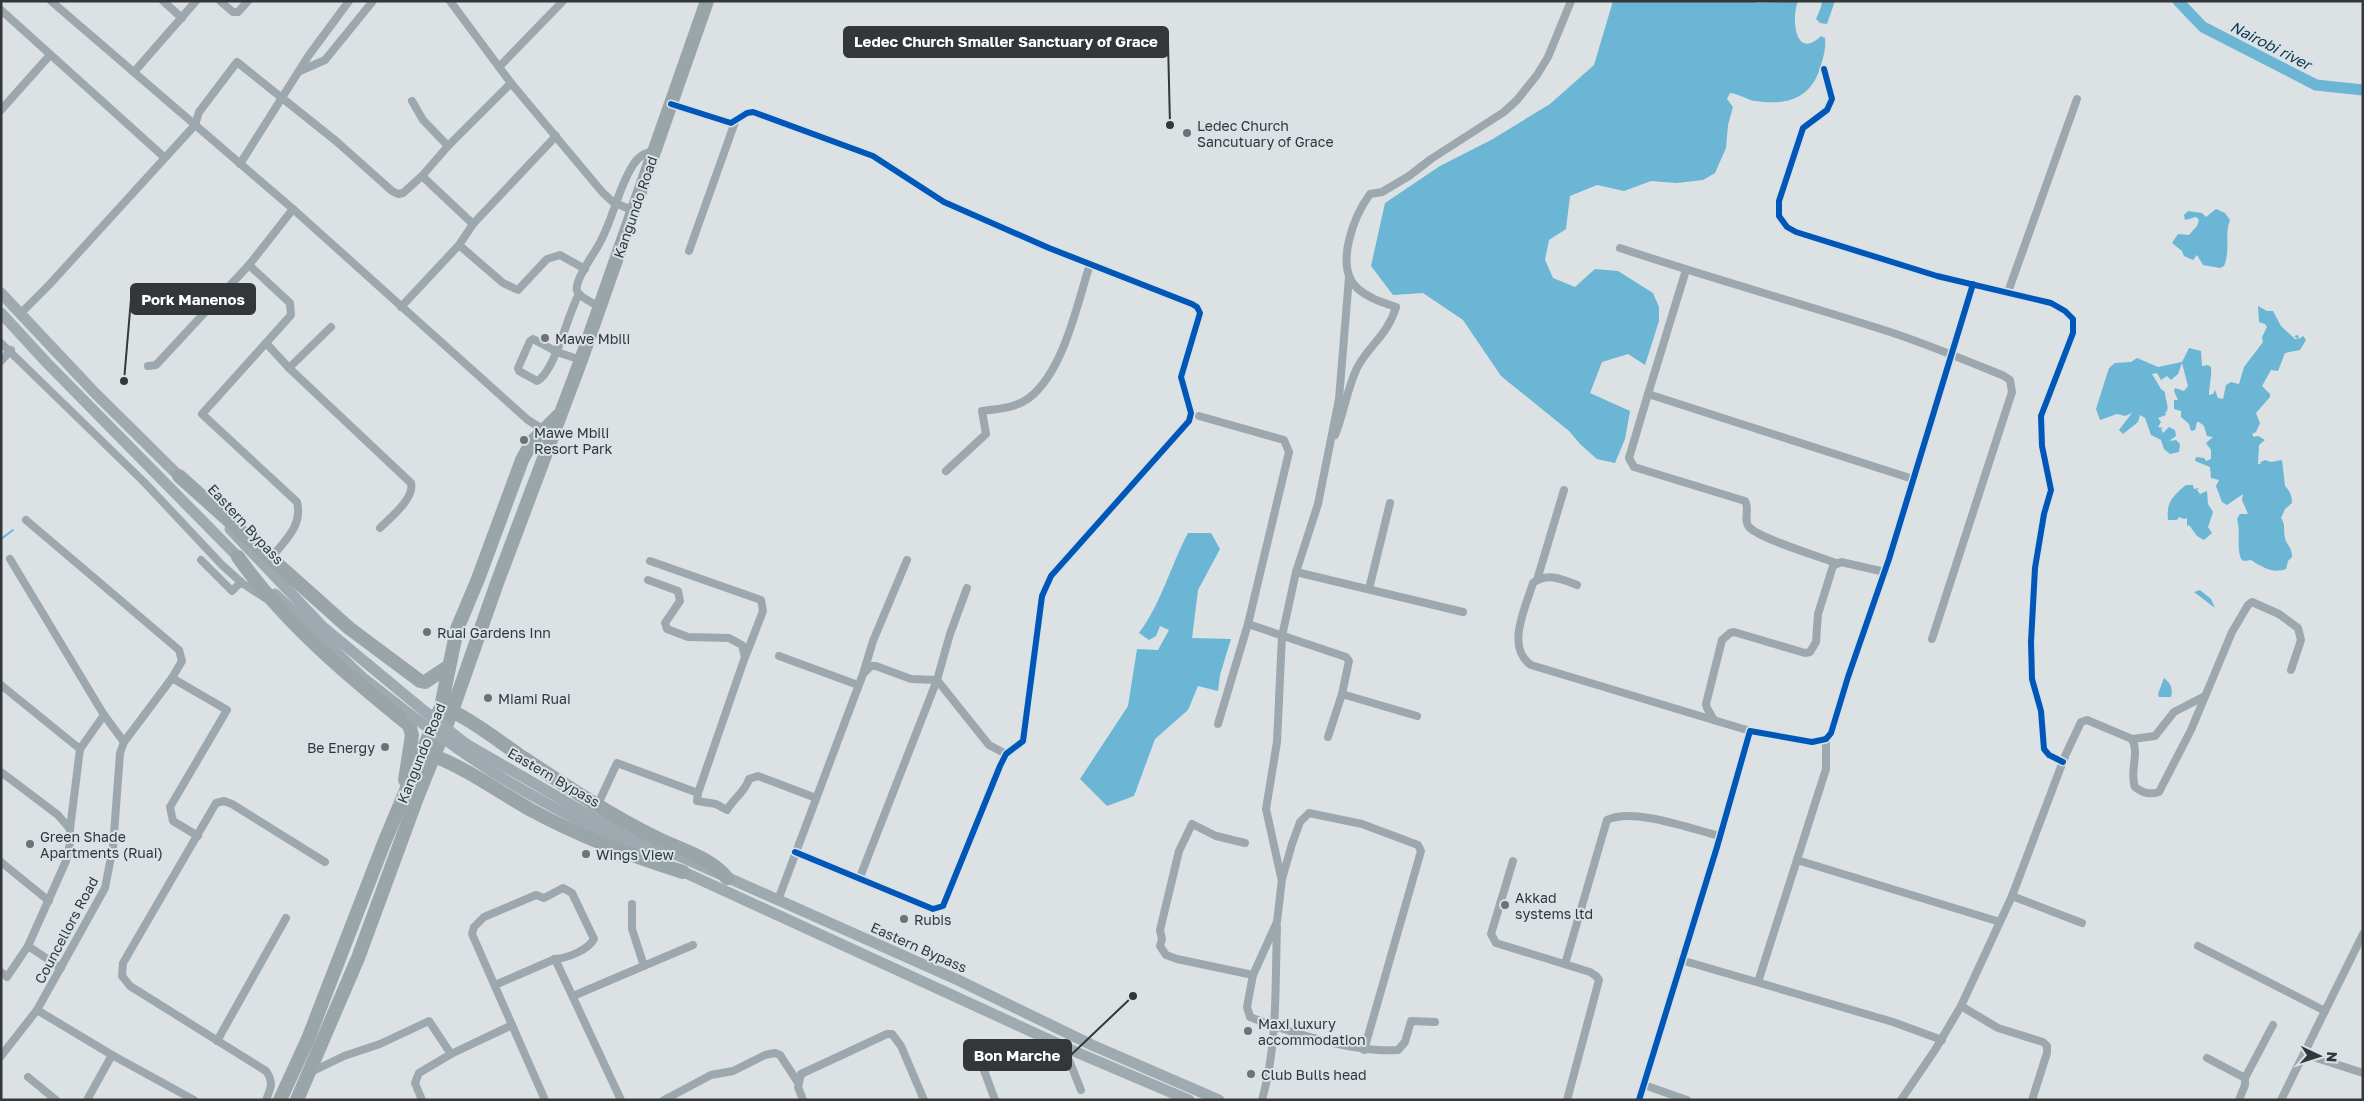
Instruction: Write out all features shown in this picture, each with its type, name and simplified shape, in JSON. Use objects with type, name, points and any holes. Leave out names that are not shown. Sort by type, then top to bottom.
[{"type":"highway","name":"Kangundo Road","points":[[297,1100],[358,958],[452,711],[496,583],[581,360],[707,1]]},
{"type":"highway","name":"Kangundo Road","points":[[280,1100],[308,1039],[402,800],[441,707],[457,629],[478,579],[522,460],[532,442],[562,412]]},
{"type":"highway","points":[[180,476],[350,628],[420,681],[430,680],[449,666]]},
{"type":"highway","points":[[238,557],[257,584],[347,674],[409,725],[412,735],[402,800]]},
{"type":"highway","points":[[478,579],[491,578],[496,583]]},
{"type":"highway","points":[[452,711],[475,723],[518,754],[649,834],[719,867],[727,878]]},
{"type":"highway","points":[[434,756],[449,762],[532,810],[600,843],[683,872]]},
{"type":"highway","points":[[308,1039],[322,1042]]},
{"type":"main road","name":"Eastern Bypass","points":[[3,298],[21,313],[95,393],[180,476],[322,627],[466,744],[594,823],[683,872],[1048,1039],[1189,1100]]},
{"type":"main road","name":"Eastern Bypass","points":[[1,313],[47,363],[84,398],[308,627],[369,682],[491,773],[540,801],[778,900],[958,980],[1092,1045],[1219,1100]]},
{"type":"main road","points":[[1013,1023],[1019,1010]]},
{"type":"street","points":[[51,1],[293,209],[528,420],[544,430]]},
{"type":"street","points":[[163,1],[182,18]]},
{"type":"street","points":[[134,72],[196,1]]},
{"type":"street","points":[[220,1],[233,12],[238,12],[248,1]]},
{"type":"street","points":[[240,164],[309,55],[349,1]]},
{"type":"street","points":[[300,71],[325,60],[373,1]]},
{"type":"street","points":[[450,1],[511,83],[603,193],[616,203],[634,211]]},
{"type":"street","points":[[499,67],[563,1]]},
{"type":"street","points":[[1282,879],[1266,809],[1276,742],[1282,636],[1296,572],[1318,504],[1339,399],[1349,277],[1348,253],[1356,216],[1370,194],[1382,192],[1409,176],[1431,159],[1504,112],[1517,100],[1537,75],[1548,57],[1571,1]]},
{"type":"street","points":[[1,10],[164,157]]},
{"type":"street","points":[[1,110],[50,55]]},
{"type":"street","points":[[21,313],[49,285],[195,125],[199,112],[237,62],[282,100],[336,141],[392,192],[398,194],[403,193],[422,176],[448,146],[511,83]]},
{"type":"street","points":[[1824,69],[1832,99],[1827,110],[1808,123],[1799,136],[1779,201],[1779,216],[1783,222],[1796,232],[1937,276],[2051,302],[2065,311],[2073,320],[2073,333],[2041,416],[2042,446],[2051,490],[2044,514],[2035,568],[2031,642],[2032,679],[2040,711],[2044,749],[2049,755],[2063,762]]},
{"type":"street","points":[[2008,292],[2077,99]]},
{"type":"street","points":[[412,101],[423,120],[448,146]]},
{"type":"street","points":[[671,104],[735,122]]},
{"type":"street","points":[[689,250],[735,122],[747,112],[753,112],[873,156],[944,202],[1024,238],[1200,309],[1181,377],[1191,416],[1182,430],[1057,569],[1046,585],[1033,655],[1025,734],[1019,746],[1006,754],[943,906],[933,909],[860,877],[817,863],[795,852]]},
{"type":"street","points":[[401,306],[459,245],[473,224],[556,136]]},
{"type":"street","points":[[599,307],[579,294],[577,289],[579,279],[605,234],[633,164],[644,154],[655,151]]},
{"type":"street","points":[[422,176],[473,224]]},
{"type":"street","points":[[148,366],[156,365],[249,265],[293,209]]},
{"type":"street","points":[[605,234],[624,240]]},
{"type":"street","points":[[459,245],[503,282],[518,290],[547,259],[560,255],[584,269]]},
{"type":"street","points":[[1620,248],[1686,270],[1734,282],[1811,309],[1885,331],[2004,376],[2010,380],[2012,392],[1932,640]]},
{"type":"street","points":[[946,471],[986,434],[982,411],[1006,408],[1029,398],[1053,371],[1073,318],[1090,264]]},
{"type":"street","points":[[249,265],[290,303],[292,309],[290,315],[202,414],[297,502],[300,511],[298,524],[271,558]]},
{"type":"street","points":[[1686,270],[1629,458],[1634,467],[1745,501],[1747,524],[1750,528],[1764,536],[1836,563],[1841,562],[1885,572]]},
{"type":"street","points":[[1329,449],[1344,415],[1359,366],[1389,326],[1396,306],[1375,300],[1357,288],[1349,277]]},
{"type":"street","points":[[1577,585],[1556,577],[1548,577],[1533,583],[1518,634],[1518,644],[1525,661],[1615,691],[1750,732],[1812,742],[1826,739],[1831,733],[1848,677],[1885,572],[1973,284]]},
{"type":"street","points":[[579,294],[571,308],[557,352],[540,380],[537,381],[518,370],[530,341],[533,339],[557,352],[581,360]]},
{"type":"street","points":[[289,368],[331,327]]},
{"type":"street","points":[[1,342],[241,582],[276,604]]},
{"type":"street","points":[[266,343],[289,368],[411,483],[412,488],[407,499],[380,528]]},
{"type":"street","points":[[1,361],[11,350]]},
{"type":"street","points":[[1648,394],[1913,480]]},
{"type":"street","points":[[70,410],[84,398]]},
{"type":"street","points":[[1199,416],[1284,440],[1289,452],[1248,624],[1218,724]]},
{"type":"street","points":[[1537,580],[1564,490]]},
{"type":"street","points":[[1368,589],[1390,503]]},
{"type":"street","points":[[10,558],[104,715],[124,742],[172,678],[182,661],[179,650],[26,520]]},
{"type":"street","points":[[201,560],[232,591],[241,582]]},
{"type":"street","points":[[778,900],[863,674],[873,641],[907,560]]},
{"type":"street","points":[[650,561],[761,600],[763,611],[698,793],[698,801],[716,804],[727,810],[731,802],[746,788],[749,779],[758,776],[816,798]]},
{"type":"street","points":[[1714,720],[1706,704],[1722,640],[1725,636],[1734,632],[1805,653],[1810,652],[1816,642],[1818,614],[1833,566],[1836,563]]},
{"type":"street","points":[[1296,572],[1463,612]]},
{"type":"street","points":[[648,580],[678,591],[680,601],[665,623],[667,629],[688,637],[729,638],[742,645],[745,657]]},
{"type":"street","points":[[860,877],[938,680],[950,634],[967,588]]},
{"type":"street","points":[[2132,739],[2136,751],[2132,779],[2134,787],[2148,794],[2159,792],[2192,730],[2232,632],[2248,605],[2252,602],[2279,614],[2298,628],[2301,640],[2291,670]]},
{"type":"street","points":[[1248,624],[1346,657],[1349,661],[1342,694],[1328,737]]},
{"type":"street","points":[[779,656],[858,685]]},
{"type":"street","points":[[863,674],[871,666],[876,666],[911,679],[938,680],[989,745],[1006,754]]},
{"type":"street","points":[[172,678],[227,710],[170,807],[173,821],[198,836]]},
{"type":"street","points":[[1,685],[80,749]]},
{"type":"street","points":[[1342,694],[1417,716]]},
{"type":"street","points":[[1901,1100],[1942,1040],[1962,1006],[2012,896],[2076,730],[2084,720],[2132,739],[2155,736],[2174,712],[2205,696]]},
{"type":"street","points":[[1,984],[4,974],[28,946],[66,861],[70,843],[80,749],[104,715]]},
{"type":"street","points":[[1639,1100],[1750,732]]},
{"type":"street","points":[[1758,982],[1826,769],[1826,739]]},
{"type":"street","name":"Councellors Road","points":[[1,1056],[37,1010],[107,879],[113,847],[120,753],[124,742]]},
{"type":"street","points":[[598,804],[617,763],[698,793]]},
{"type":"street","points":[[1,772],[58,815],[70,829]]},
{"type":"street","points":[[286,1086],[272,1080],[266,1071],[130,986],[122,976],[122,970],[139,932],[216,803],[224,801],[248,813],[325,862]]},
{"type":"street","points":[[1262,1100],[1269,1075],[1274,1026],[1277,922],[1282,879],[1300,822],[1305,814],[1309,812],[1362,824],[1420,847],[1421,851],[1364,1050]]},
{"type":"street","points":[[1565,964],[1607,820],[1616,816],[1642,816],[1720,836]]},
{"type":"street","points":[[1245,843],[1216,836],[1192,824],[1178,851],[1160,930],[1160,946],[1166,955],[1177,960],[1253,976]]},
{"type":"street","points":[[1797,860],[2000,922]]},
{"type":"street","points":[[1513,861],[1490,934],[1493,940],[1590,972],[1599,980],[1567,1100]]},
{"type":"street","points":[[1,862],[49,901]]},
{"type":"street","points":[[495,985],[556,959],[564,959],[582,950],[594,939],[572,893],[563,888],[544,898],[536,895],[516,902],[484,918],[474,927],[472,934],[545,1100]]},
{"type":"street","points":[[2012,896],[2082,923]]},
{"type":"street","points":[[632,904],[632,928],[644,966]]},
{"type":"street","points":[[218,1041],[286,918]]},
{"type":"street","points":[[1277,922],[1253,976],[1248,1013],[1250,1017],[1274,1026],[1364,1050],[1398,1050],[1405,1042],[1411,1021],[1435,1022]]},
{"type":"street","points":[[2280,1100],[2363,934]]},
{"type":"street","points":[[573,996],[693,945]]},
{"type":"street","points":[[28,946],[61,968]]},
{"type":"street","points":[[2198,946],[2325,1011]]},
{"type":"street","points":[[556,959],[621,1100]]},
{"type":"street","points":[[1681,960],[1893,1022],[1942,1040]]},
{"type":"street","points":[[1962,1006],[1998,1028],[2043,1042],[2047,1046],[2032,1100]]},
{"type":"street","points":[[37,1010],[112,1055],[192,1099]]},
{"type":"street","points":[[309,1073],[344,1056],[380,1044],[429,1021],[432,1022],[451,1054]]},
{"type":"street","points":[[2239,1100],[2245,1085],[2245,1078],[2273,1025]]},
{"type":"street","points":[[422,1100],[415,1083],[417,1074],[451,1054],[512,1026]]},
{"type":"street","points":[[798,1081],[801,1074],[887,1034],[892,1034],[901,1046],[924,1100]]},
{"type":"street","points":[[1048,1039],[1046,1049],[1072,1063],[1081,1090]]},
{"type":"street","points":[[664,1100],[711,1075],[733,1071],[775,1053],[780,1055],[798,1081],[803,1100]]},
{"type":"street","points":[[2304,1054],[2363,1073]]},
{"type":"street","points":[[87,1100],[112,1055]]},
{"type":"street","points":[[2207,1058],[2245,1078]]},
{"type":"street","points":[[982,1065],[995,1100]]},
{"type":"street","points":[[28,1077],[56,1100]]},
{"type":"street","points":[[266,1100],[272,1087],[272,1080]]},
{"type":"street","points":[[1644,1085],[1687,1100]]},
{"type":"water","points":[[1613,1],[1751,1],[1758,3],[1798,1],[1795,26],[1800,40],[1805,43],[1812,42],[1821,36],[1825,38],[1824,55],[1817,76],[1812,85],[1797,97],[1788,101],[1767,102],[1752,100],[1730,93],[1727,99],[1733,107],[1728,125],[1726,148],[1715,173],[1703,180],[1677,183],[1651,181],[1624,191],[1597,185],[1570,196],[1566,229],[1549,240],[1545,260],[1553,278],[1575,287],[1595,269],[1618,271],[1653,293],[1659,307],[1659,321],[1645,365],[1628,354],[1602,362],[1590,393],[1630,411],[1625,439],[1615,463],[1597,459],[1569,431],[1501,376],[1463,320],[1423,293],[1393,295],[1371,266],[1385,203],[1440,166],[1491,140],[1550,104],[1594,65]]},
{"type":"water","points":[[1822,1],[1835,1],[1827,24],[1820,23],[1816,19]]},
{"type":"water","points":[[2216,209],[2225,213],[2230,220],[2226,260],[2224,266],[2220,268],[2203,265],[2197,255],[2193,260],[2184,256],[2182,251],[2172,243],[2178,234],[2189,235],[2197,226],[2199,220],[2196,217],[2185,220],[2184,215],[2188,211],[2202,213],[2206,217]]},
{"type":"water","points":[[2258,306],[2267,311],[2273,311],[2281,326],[2295,339],[2298,339],[2294,336],[2298,335],[2299,339],[2303,336],[2306,340],[2300,350],[2285,353],[2278,371],[2271,370],[2262,386],[2270,394],[2270,397],[2256,413],[2260,423],[2256,432],[2252,434],[2254,437],[2258,436],[2265,440],[2259,445],[2258,464],[2262,464],[2259,463],[2265,460],[2271,462],[2282,460],[2285,486],[2292,498],[2292,503],[2285,509],[2281,518],[2284,525],[2285,538],[2292,557],[2288,561],[2286,569],[2277,571],[2268,569],[2251,560],[2244,561],[2241,559],[2237,519],[2240,514],[2248,514],[2242,500],[2243,494],[2227,505],[2222,502],[2216,486],[2219,480],[2211,478],[2210,467],[2195,461],[2196,457],[2204,458],[2206,461],[2211,459],[2211,450],[2206,443],[2213,437],[2207,436],[2204,426],[2199,422],[2197,422],[2195,430],[2191,431],[2189,424],[2181,417],[2181,411],[2174,409],[2174,400],[2178,400],[2174,391],[2175,388],[2184,391],[2188,386],[2182,363],[2178,374],[2171,380],[2167,376],[2161,380],[2157,373],[2152,374],[2165,392],[2168,407],[2166,415],[2158,418],[2161,422],[2158,427],[2163,428],[2161,429],[2163,433],[2169,427],[2175,430],[2176,436],[2169,441],[2176,440],[2180,444],[2179,452],[2170,454],[2164,449],[2161,440],[2151,435],[2145,418],[2140,415],[2138,422],[2123,434],[2119,430],[2132,413],[2125,416],[2117,414],[2100,420],[2096,409],[2109,368],[2115,363],[2131,362],[2137,358],[2158,367],[2182,362],[2189,348],[2201,351],[2202,366],[2208,365],[2211,367],[2209,395],[2213,394],[2215,390],[2218,398],[2223,399],[2226,385],[2231,382],[2239,384],[2244,367],[2263,342],[2262,337],[2267,327],[2259,322]]},
{"type":"water","points":[[2186,485],[2193,485],[2194,489],[2199,488],[2197,490],[2200,494],[2207,491],[2208,504],[2213,512],[2208,527],[2212,533],[2204,540],[2197,536],[2189,525],[2187,526],[2187,518],[2179,517],[2177,520],[2168,520],[2168,508],[2171,500]]},
{"type":"water","points":[[1188,533],[1211,533],[1220,549],[1198,590],[1192,638],[1231,639],[1220,675],[1218,691],[1198,686],[1188,710],[1155,739],[1134,796],[1107,806],[1080,779],[1128,706],[1137,649],[1158,650],[1169,630],[1160,626],[1156,636],[1149,640],[1139,633],[1154,610]]},
{"type":"water","points":[[2200,590],[2211,599],[2215,608],[2194,592]]},
{"type":"water","points":[[2164,678],[2171,686],[2171,697],[2159,697],[2158,694]]},
{"type":"waterway","name":"Nairobi river","points":[[2178,1],[2203,27],[2316,85],[2363,90]]},
{"type":"waterway","points":[[1,539],[13,530]]},
{"type":"cycle path","points":[[1824,69],[1832,99],[1827,110],[1803,128],[1779,201],[1779,216],[1787,227],[1796,232],[1937,276],[2051,303],[2065,311],[2073,319],[2073,333],[2041,416],[2042,446],[2051,490],[2044,514],[2035,568],[2031,642],[2032,679],[2041,711],[2044,749],[2049,755],[2063,762]]},
{"type":"cycle path","points":[[671,104],[731,123],[747,113],[753,112],[873,156],[944,202],[1049,248],[1192,304],[1197,307],[1200,313],[1181,377],[1191,413],[1189,421],[1051,576],[1042,596],[1023,741],[1006,754],[1000,766],[943,906],[933,909],[795,852]]},
{"type":"cycle path","points":[[1639,1100],[1717,847],[1750,731],[1812,742],[1826,739],[1831,733],[1848,677],[1889,559],[1973,284]]},
{"type":"place","name":"Ledec Church Smaller Sanctuary of Grace","points":[[1170,125]]},
{"type":"place","name":"Ledec Church Sancutuary of Grace","points":[[1187,133]]},
{"type":"place","name":"Mawe Mbili","points":[[545,338]]},
{"type":"place","name":"Pork Manenos","points":[[124,381]]},
{"type":"place","name":"Mawe Mbili Resort Park","points":[[524,440]]},
{"type":"place","name":"Ruai Gardens Inn","points":[[427,632]]},
{"type":"place","name":"Miami Ruai","points":[[488,698]]},
{"type":"place","name":"Be Energy","points":[[385,747]]},
{"type":"place","name":"Green Shade Apartments (Ruai)","points":[[30,844]]},
{"type":"place","name":"Wings View","points":[[586,854]]},
{"type":"place","name":"Akkad systems ltd","points":[[1505,905]]},
{"type":"place","name":"Rubis","points":[[904,919]]},
{"type":"place","name":"Bon Marche","points":[[1133,996]]},
{"type":"place","name":"Maxi luxury accommodation","points":[[1248,1031]]},
{"type":"place","name":"Club Bulls head","points":[[1251,1074]]}]
